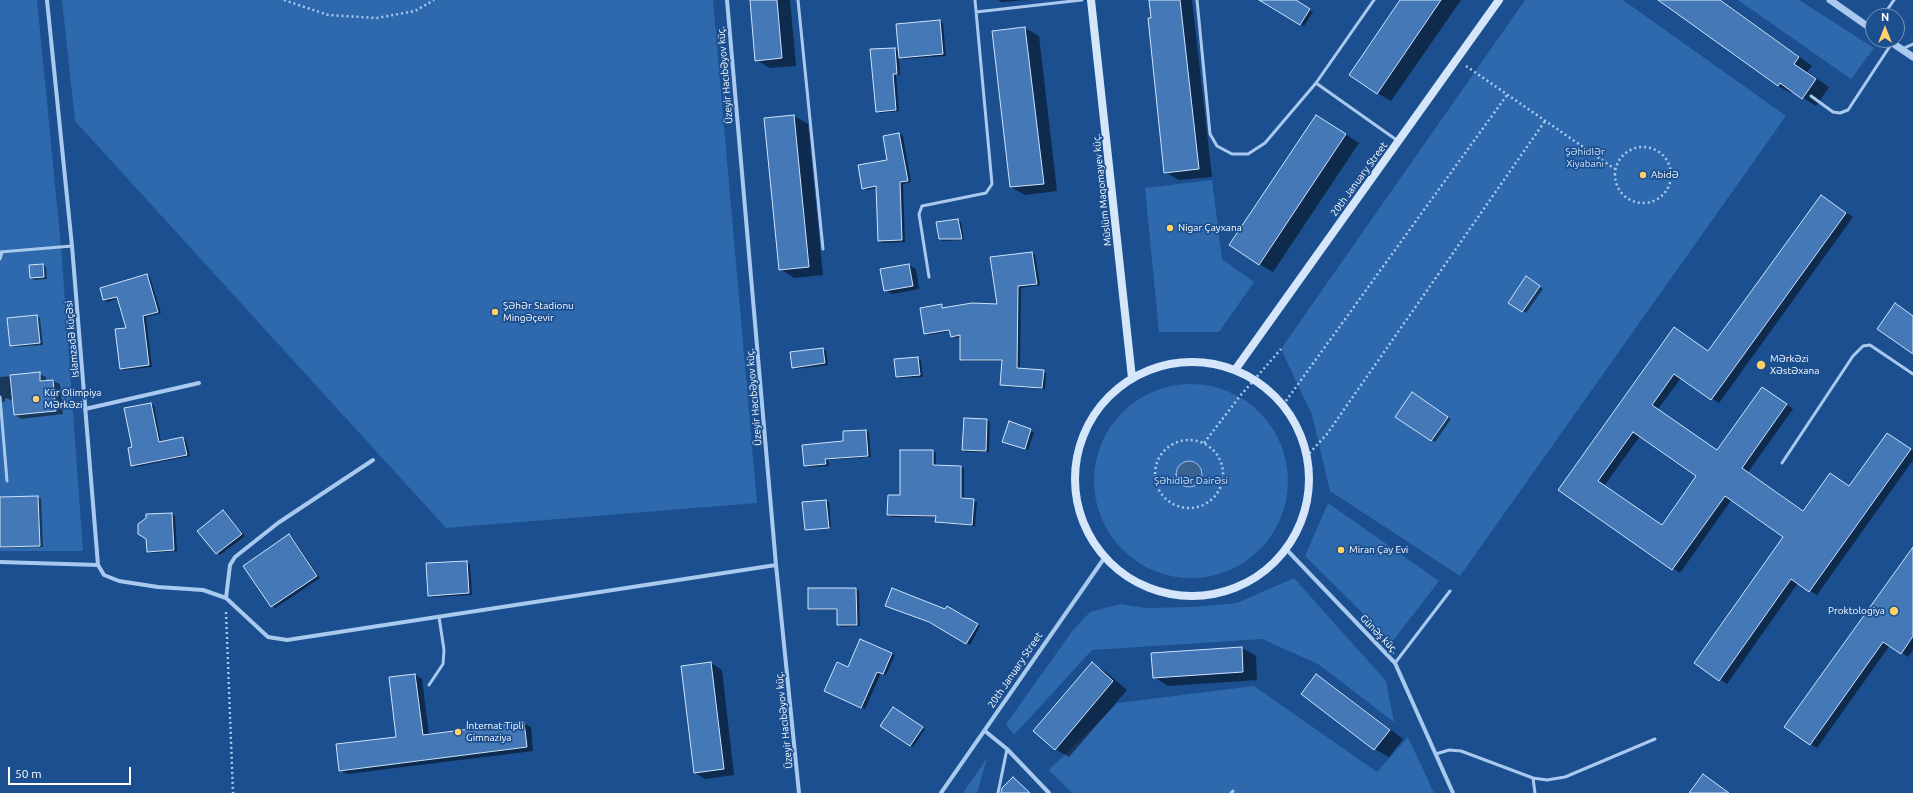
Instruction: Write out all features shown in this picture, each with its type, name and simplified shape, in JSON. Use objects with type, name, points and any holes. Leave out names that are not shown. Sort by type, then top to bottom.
[{"type":"main road","name":"Müslüm Maqomayev küç.","points":[[1091,0],[1132,378]]},
{"type":"main road","name":"20th January Street","points":[[1235,370],[1499,0]]},
{"type":"main road","points":[[1193,362],[1214,364],[1235,370],[1254,379],[1283,405],[1302,438],[1310,476],[1304,514],[1286,549],[1258,576],[1231,589],[1209,595],[1194,596],[1163,593],[1141,585],[1122,573],[1105,557],[1091,539],[1081,518],[1076,495],[1075,473],[1077,457],[1086,428],[1098,409],[1114,392],[1132,378],[1152,369],[1172,364],[1193,362]]},
{"type":"street","name":"Islamzadə küçəsi","points":[[47,0],[72,246],[98,565]]},
{"type":"street","name":"Üzeyir Hacıbəyov küç.","points":[[727,0],[776,565],[799,793]]},
{"type":"street","points":[[1830,0],[1865,24]]},
{"type":"street","points":[[1899,48],[1913,57]]},
{"type":"street","points":[[86,409],[200,383]]},
{"type":"street","points":[[226,598],[230,565],[235,557],[278,523],[373,460]]},
{"type":"street","name":"Günəş küç.","points":[[1286,549],[1395,662],[1453,793]]},
{"type":"street","name":"20th January Street","points":[[941,793],[1105,557]]},
{"type":"street","points":[[0,562],[98,565],[104,575],[119,581],[158,587],[203,590],[226,598],[268,637],[279,640],[313,637],[776,565]]},
{"type":"street","points":[[985,731],[1007,749],[1050,793]]},
{"type":"lane","points":[[798,0],[823,249]]},
{"type":"lane","points":[[929,277],[919,214],[922,206],[986,193],[992,184],[975,0]]},
{"type":"lane","points":[[976,12],[1082,0]]},
{"type":"lane","points":[[1197,0],[1210,134],[1217,146],[1232,154],[1248,154],[1265,143],[1316,83],[1374,0]]},
{"type":"lane","points":[[1902,50],[1913,44]]},
{"type":"lane","points":[[1811,96],[1833,112],[1840,113],[1848,110],[1886,48]]},
{"type":"lane","points":[[1316,83],[1399,142]]},
{"type":"lane","points":[[0,259],[1,252],[72,246]]},
{"type":"lane","points":[[1782,463],[1853,356],[1863,346],[1870,345],[1913,374]]},
{"type":"lane","points":[[0,397],[8,481]]},
{"type":"lane","points":[[1395,662],[1450,591]]},
{"type":"lane","points":[[429,685],[443,664],[444,650],[439,617]]},
{"type":"lane","points":[[1436,754],[1449,750],[1461,751],[1533,778],[1547,780],[1564,777],[1654,739]]},
{"type":"lane","points":[[998,793],[1007,749]]},
{"type":"lane","points":[[1533,778],[1535,793]]},
{"type":"path","points":[[284,0],[328,15],[377,18],[415,11],[434,0]]},
{"type":"path","points":[[1457,60],[1615,169]]},
{"type":"path","points":[[1283,405],[1507,95]]},
{"type":"path","points":[[1306,457],[1327,434],[1545,121]]},
{"type":"path","points":[[1637,147],[1652,148],[1665,158],[1669,165],[1670,181],[1667,188],[1656,199],[1645,202],[1633,201],[1620,192],[1616,184],[1615,169],[1618,161],[1629,150],[1637,147]]},
{"type":"path","points":[[1204,443],[1240,396],[1281,349]]},
{"type":"path","points":[[1185,440],[1204,443],[1218,456],[1222,465],[1222,484],[1218,493],[1203,505],[1184,508],[1174,505],[1160,492],[1156,483],[1156,464],[1167,448],[1175,443],[1185,440]]},
{"type":"path","points":[[226,598],[233,793]]},
{"type":"green space","name":"Kür Olimpiya Mərkəzi","points":[[0,0],[37,0],[61,246],[83,551],[0,551]]},
{"type":"green space","name":"Şəhər Stadionu Mingəçevir","points":[[62,0],[713,0],[757,503],[446,528],[75,121]]},
{"type":"green space","name":"Şəhidlər Xiyabanı","points":[[1525,0],[1623,0],[1786,116],[1460,576],[1330,491],[1312,415],[1281,349]]},
{"type":"green space","points":[[1738,0],[1799,0],[1865,42],[1865,48],[1874,48],[1851,79]]},
{"type":"green space","points":[[1212,180],[1222,259],[1254,282],[1219,332],[1159,332],[1145,188]]},
{"type":"green space","name":"Şəhidlər Dairəsi","points":[[1181,384],[1201,384],[1219,388],[1237,395],[1260,412],[1272,427],[1281,444],[1288,471],[1288,491],[1281,518],[1272,535],[1260,550],[1245,562],[1228,571],[1201,578],[1181,578],[1163,574],[1145,567],[1129,556],[1116,543],[1105,527],[1098,509],[1094,491],[1094,471],[1098,453],[1105,435],[1116,419],[1129,406],[1145,395],[1163,388]]},
{"type":"green space","points":[[1328,503],[1439,581],[1392,642],[1305,556]]},
{"type":"green space","points":[[1294,578],[1386,681],[1394,722],[1318,664],[1262,639],[1092,650],[1014,735],[1006,724],[1073,630],[1090,612],[1120,604],[1146,608],[1191,607],[1237,603]]},
{"type":"green space","points":[[1254,686],[1377,772],[1408,737],[1434,793],[1072,793],[1049,770],[1118,703]]},
{"type":"green space","points":[[987,758],[977,793],[963,793]]},
{"type":"shaded area","points":[[1189,461],[1198,465],[1202,474],[1198,483],[1189,487],[1180,483],[1176,474],[1180,465]]},
{"type":"building","points":[[750,0],[777,0],[782,58],[755,61]]},
{"type":"building","points":[[1149,0],[1180,0],[1199,169],[1164,173],[1148,18],[1151,18]]},
{"type":"building","points":[[1259,0],[1296,0],[1310,9],[1300,25]]},
{"type":"building","points":[[1400,0],[1441,0],[1377,94],[1349,75]]},
{"type":"building","points":[[1658,0],[1720,0],[1799,57],[1794,64],[1816,79],[1802,99],[1780,83],[1778,86]]},
{"type":"building","points":[[940,20],[943,54],[899,58],[896,24]]},
{"type":"building","points":[[1025,27],[1044,184],[1010,187],[992,31]]},
{"type":"building","points":[[895,48],[897,74],[893,74],[896,110],[876,112],[870,49]]},
{"type":"building","points":[[794,115],[809,267],[779,270],[764,118]]},
{"type":"building","points":[[1316,115],[1346,134],[1259,265],[1229,245]]},
{"type":"building","points":[[899,133],[908,181],[900,182],[902,240],[878,241],[876,186],[862,189],[858,165],[887,160],[883,136]]},
{"type":"building","points":[[1821,195],[1846,213],[1711,400],[1674,374],[1652,405],[1717,450],[1762,387],[1787,404],[1742,468],[1803,511],[1830,473],[1849,486],[1887,433],[1911,449],[1809,592],[1791,579],[1719,681],[1694,663],[1783,537],[1725,496],[1672,570],[1558,490],[1674,327],[1708,351]],"holes":[[[1633,432],[1696,476],[1662,525],[1598,481]]]},
{"type":"building","points":[[958,219],[962,239],[939,239],[936,222]]},
{"type":"building","points":[[1032,252],[1037,284],[1018,286],[1017,368],[1044,370],[1042,388],[1000,385],[1002,360],[960,360],[960,335],[951,337],[949,330],[924,334],[920,308],[942,304],[942,308],[972,303],[997,304],[990,257]]},
{"type":"building","points":[[43,264],[44,277],[30,278],[29,265]]},
{"type":"building","points":[[909,264],[913,286],[884,291],[880,269]]},
{"type":"building","points":[[147,274],[158,312],[143,316],[149,365],[120,369],[115,329],[126,328],[117,297],[103,300],[100,288]]},
{"type":"building","points":[[1526,276],[1540,286],[1522,312],[1508,303]]},
{"type":"building","points":[[1895,303],[1913,316],[1913,354],[1877,329]]},
{"type":"building","points":[[37,315],[40,343],[10,346],[7,318]]},
{"type":"building","points":[[823,348],[825,363],[792,368],[790,352]]},
{"type":"building","points":[[918,357],[920,375],[896,377],[894,359]]},
{"type":"building","points":[[40,372],[40,381],[53,380],[56,411],[14,415],[10,375]]},
{"type":"building","points":[[1412,392],[1448,417],[1431,441],[1395,417]]},
{"type":"building","points":[[151,403],[159,442],[183,437],[187,455],[131,466],[128,448],[132,447],[124,408]]},
{"type":"building","points":[[964,418],[987,419],[986,451],[962,450]]},
{"type":"building","points":[[1009,421],[1031,429],[1025,449],[1002,442]]},
{"type":"building","points":[[866,430],[868,456],[825,459],[826,464],[804,466],[802,445],[843,441],[843,431]]},
{"type":"building","points":[[900,450],[933,450],[933,465],[961,466],[961,498],[974,499],[972,525],[935,522],[936,516],[887,515],[888,495],[900,495]]},
{"type":"building","points":[[38,496],[40,546],[0,547],[0,497]]},
{"type":"building","points":[[826,500],[829,528],[805,530],[802,502]]},
{"type":"building","points":[[223,510],[242,534],[216,554],[197,531]]},
{"type":"building","points":[[172,513],[174,550],[147,552],[146,539],[138,534],[138,524],[146,518],[146,514]]},
{"type":"building","points":[[289,534],[317,576],[271,607],[243,566]]},
{"type":"building","points":[[1913,547],[1913,636],[1901,654],[1883,642],[1810,745],[1784,727]]},
{"type":"building","points":[[467,561],[469,593],[428,596],[426,563]]},
{"type":"building","points":[[808,588],[856,588],[857,625],[837,625],[837,609],[808,609]]},
{"type":"building","points":[[892,588],[945,609],[947,606],[978,624],[966,644],[929,622],[885,606]]},
{"type":"building","points":[[860,639],[892,653],[883,674],[877,672],[861,708],[824,691],[837,662],[848,667]]},
{"type":"building","points":[[1242,647],[1243,672],[1153,678],[1151,653]]},
{"type":"building","points":[[711,662],[724,769],[694,773],[681,666]]},
{"type":"building","points":[[1092,662],[1113,681],[1055,750],[1033,731]]},
{"type":"building","points":[[415,674],[423,735],[524,722],[527,747],[339,771],[336,744],[396,737],[389,677]]},
{"type":"building","points":[[1316,674],[1390,730],[1374,750],[1301,694]]},
{"type":"building","points":[[893,707],[923,727],[910,746],[880,726]]},
{"type":"building","points":[[1703,774],[1729,793],[1689,793]]},
{"type":"building","points":[[1013,777],[1030,793],[1001,793],[1002,788]]},
{"type":"place","name":"Abidə","points":[[1643,175]]},
{"type":"place","name":"Nigar Çayxana","points":[[1170,228]]},
{"type":"place","name":"Şəhər Stadionu Mingəçevir","points":[[495,312]]},
{"type":"place","name":"Mərkəzi Xəstəxana","points":[[1761,365]]},
{"type":"place","name":"Kür Olimpiya Mərkəzi","points":[[36,399]]},
{"type":"place","name":"Miran Çay Evi","points":[[1341,550]]},
{"type":"place","name":"Proktologiya","points":[[1894,611]]},
{"type":"place","name":"İnternat Tipli Gimnaziya","points":[[458,732]]}]
